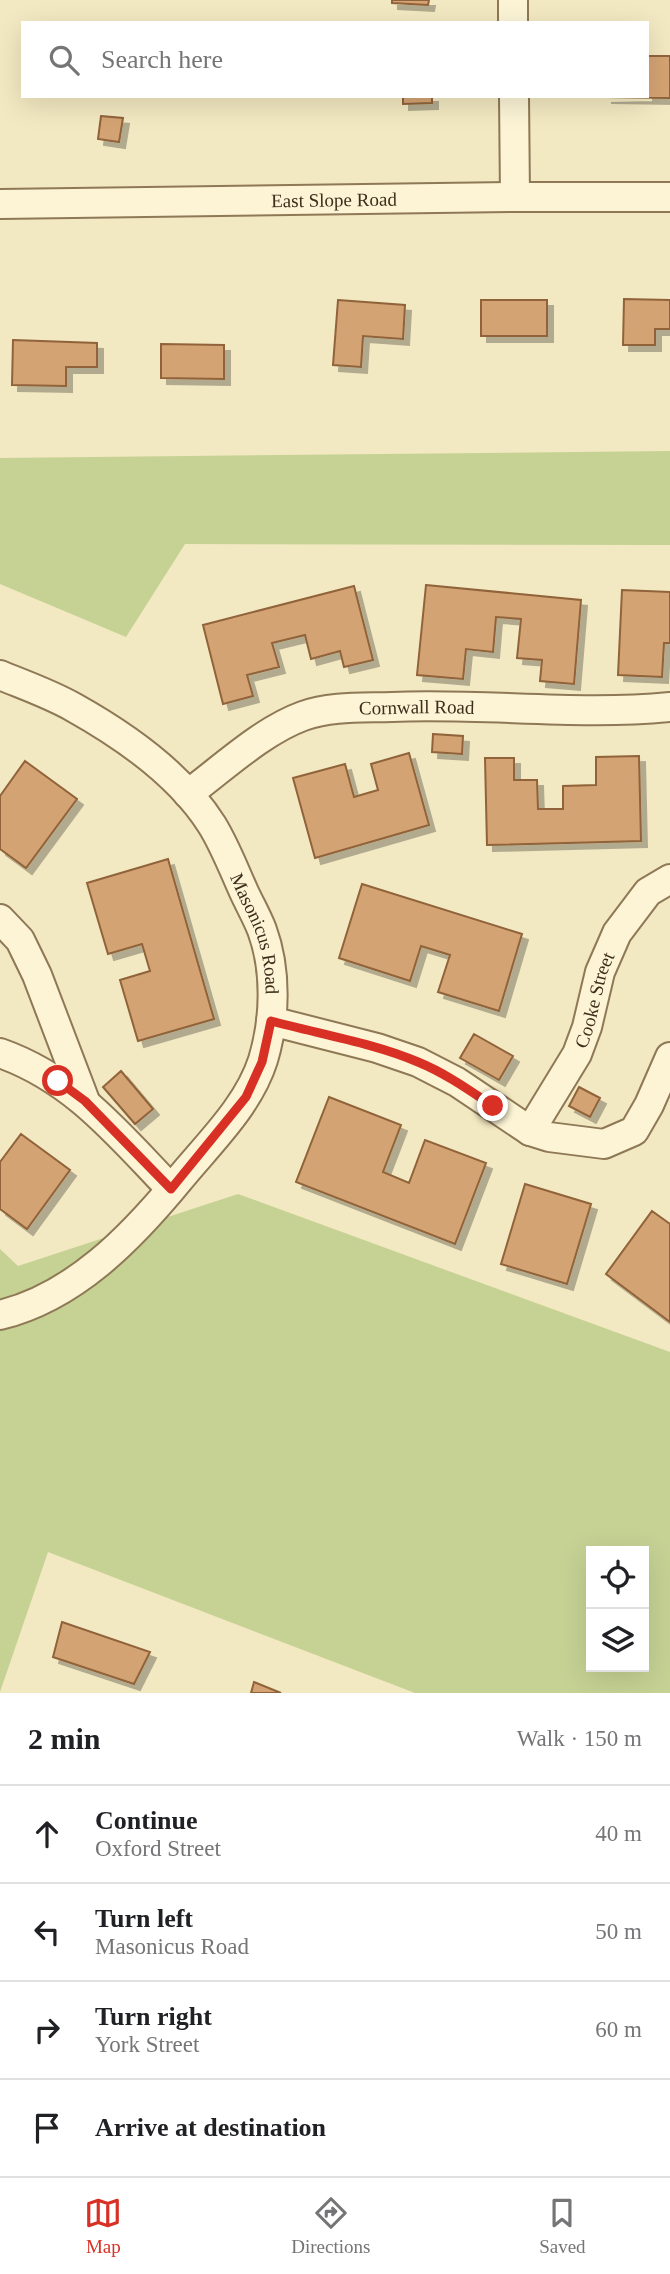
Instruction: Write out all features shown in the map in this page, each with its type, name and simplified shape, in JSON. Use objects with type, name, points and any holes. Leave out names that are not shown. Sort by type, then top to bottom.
[{"type":"street","points":[[513,0],[513,21]]},
{"type":"street","points":[[514,98],[515,197]]},
{"type":"street","name":"East Slope Road","points":[[0,204],[670,197]]},
{"type":"street","name":"Masonicus Road","points":[[0,675],[83,713],[152,759],[188,794],[213,826],[263,932],[271,970],[271,1021],[262,1062],[246,1097],[171,1189],[118,1247],[50,1297],[0,1315]]},
{"type":"street","name":"Cornwall Road","points":[[188,794],[272,730],[302,716],[334,708],[425,705],[628,710],[670,708]]},
{"type":"street","name":"Cooke Street","points":[[530,1131],[577,1054],[587,1027],[600,972],[617,933],[648,892],[670,879]]},
{"type":"street","points":[[0,919],[20,940],[37,975],[85,1101]]},
{"type":"street","points":[[271,1021],[377,1048],[418,1062],[457,1082],[530,1131],[549,1138],[604,1144],[634,1131],[649,1105],[670,1056]]},
{"type":"street","points":[[0,1053],[58,1081],[85,1101],[171,1189]]},
{"type":"green space","points":[[670,451],[670,545],[185,544],[126,637],[0,584],[0,458]]},
{"type":"green space","points":[[238,1194],[670,1352],[670,1693],[415,1693],[48,1552],[0,1692],[0,1249],[18,1266]]},
{"type":"building","points":[[392,0],[429,0],[428,5],[392,3]]},
{"type":"building","points":[[649,56],[670,56],[670,98],[649,98]]},
{"type":"building","points":[[403,98],[432,98],[432,103],[403,104]]},
{"type":"building","points":[[101,116],[123,118],[119,142],[98,139]]},
{"type":"building","points":[[624,299],[670,300],[670,329],[655,329],[655,345],[623,345]]},
{"type":"building","points":[[338,300],[405,305],[403,339],[363,336],[361,367],[333,365]]},
{"type":"building","points":[[481,300],[547,300],[547,336],[481,336]]},
{"type":"building","points":[[13,340],[97,343],[97,367],[66,367],[66,386],[12,385]]},
{"type":"building","points":[[161,344],[224,345],[224,379],[161,378]]},
{"type":"building","points":[[426,585],[581,600],[574,684],[540,681],[542,660],[517,658],[521,619],[496,617],[493,652],[466,649],[463,679],[417,675]]},
{"type":"building","points":[[354,586],[373,660],[344,667],[340,651],[311,659],[305,635],[272,643],[279,667],[247,675],[253,696],[223,704],[203,625]]},
{"type":"building","points":[[622,590],[670,592],[670,643],[664,643],[662,677],[618,675]]},
{"type":"building","points":[[433,734],[463,736],[462,754],[432,752]]},
{"type":"building","points":[[409,753],[429,825],[315,858],[293,778],[345,764],[354,797],[378,790],[371,764]]},
{"type":"building","points":[[639,756],[641,841],[487,845],[485,758],[514,758],[514,780],[537,780],[538,809],[563,809],[563,786],[596,785],[596,757]]},
{"type":"building","points":[[25,761],[77,799],[26,868],[0,849],[0,796]]},
{"type":"building","points":[[168,859],[214,1019],[138,1041],[120,980],[150,971],[142,944],[108,954],[87,883]]},
{"type":"building","points":[[362,884],[522,934],[499,1011],[438,992],[450,955],[421,946],[410,981],[339,958]]},
{"type":"building","points":[[474,1034],[513,1056],[499,1080],[460,1058]]},
{"type":"building","points":[[121,1071],[153,1109],[135,1124],[103,1087]]},
{"type":"building","points":[[579,1087],[600,1098],[590,1117],[569,1106]]},
{"type":"building","points":[[329,1097],[401,1125],[383,1172],[409,1183],[425,1140],[486,1163],[455,1244],[296,1182]]},
{"type":"building","points":[[21,1134],[70,1170],[27,1229],[0,1209],[0,1162]]},
{"type":"building","points":[[525,1184],[591,1204],[567,1284],[501,1264]]},
{"type":"building","points":[[652,1211],[670,1224],[670,1322],[606,1274]]},
{"type":"building","points":[[62,1622],[150,1652],[134,1684],[53,1657]]},
{"type":"building","points":[[254,1682],[281,1693],[251,1693]]},
{"type":"route","points":[[58,1081],[85,1101],[171,1189],[246,1097],[262,1062],[271,1021],[377,1048],[418,1062],[457,1082],[493,1106]]}]
